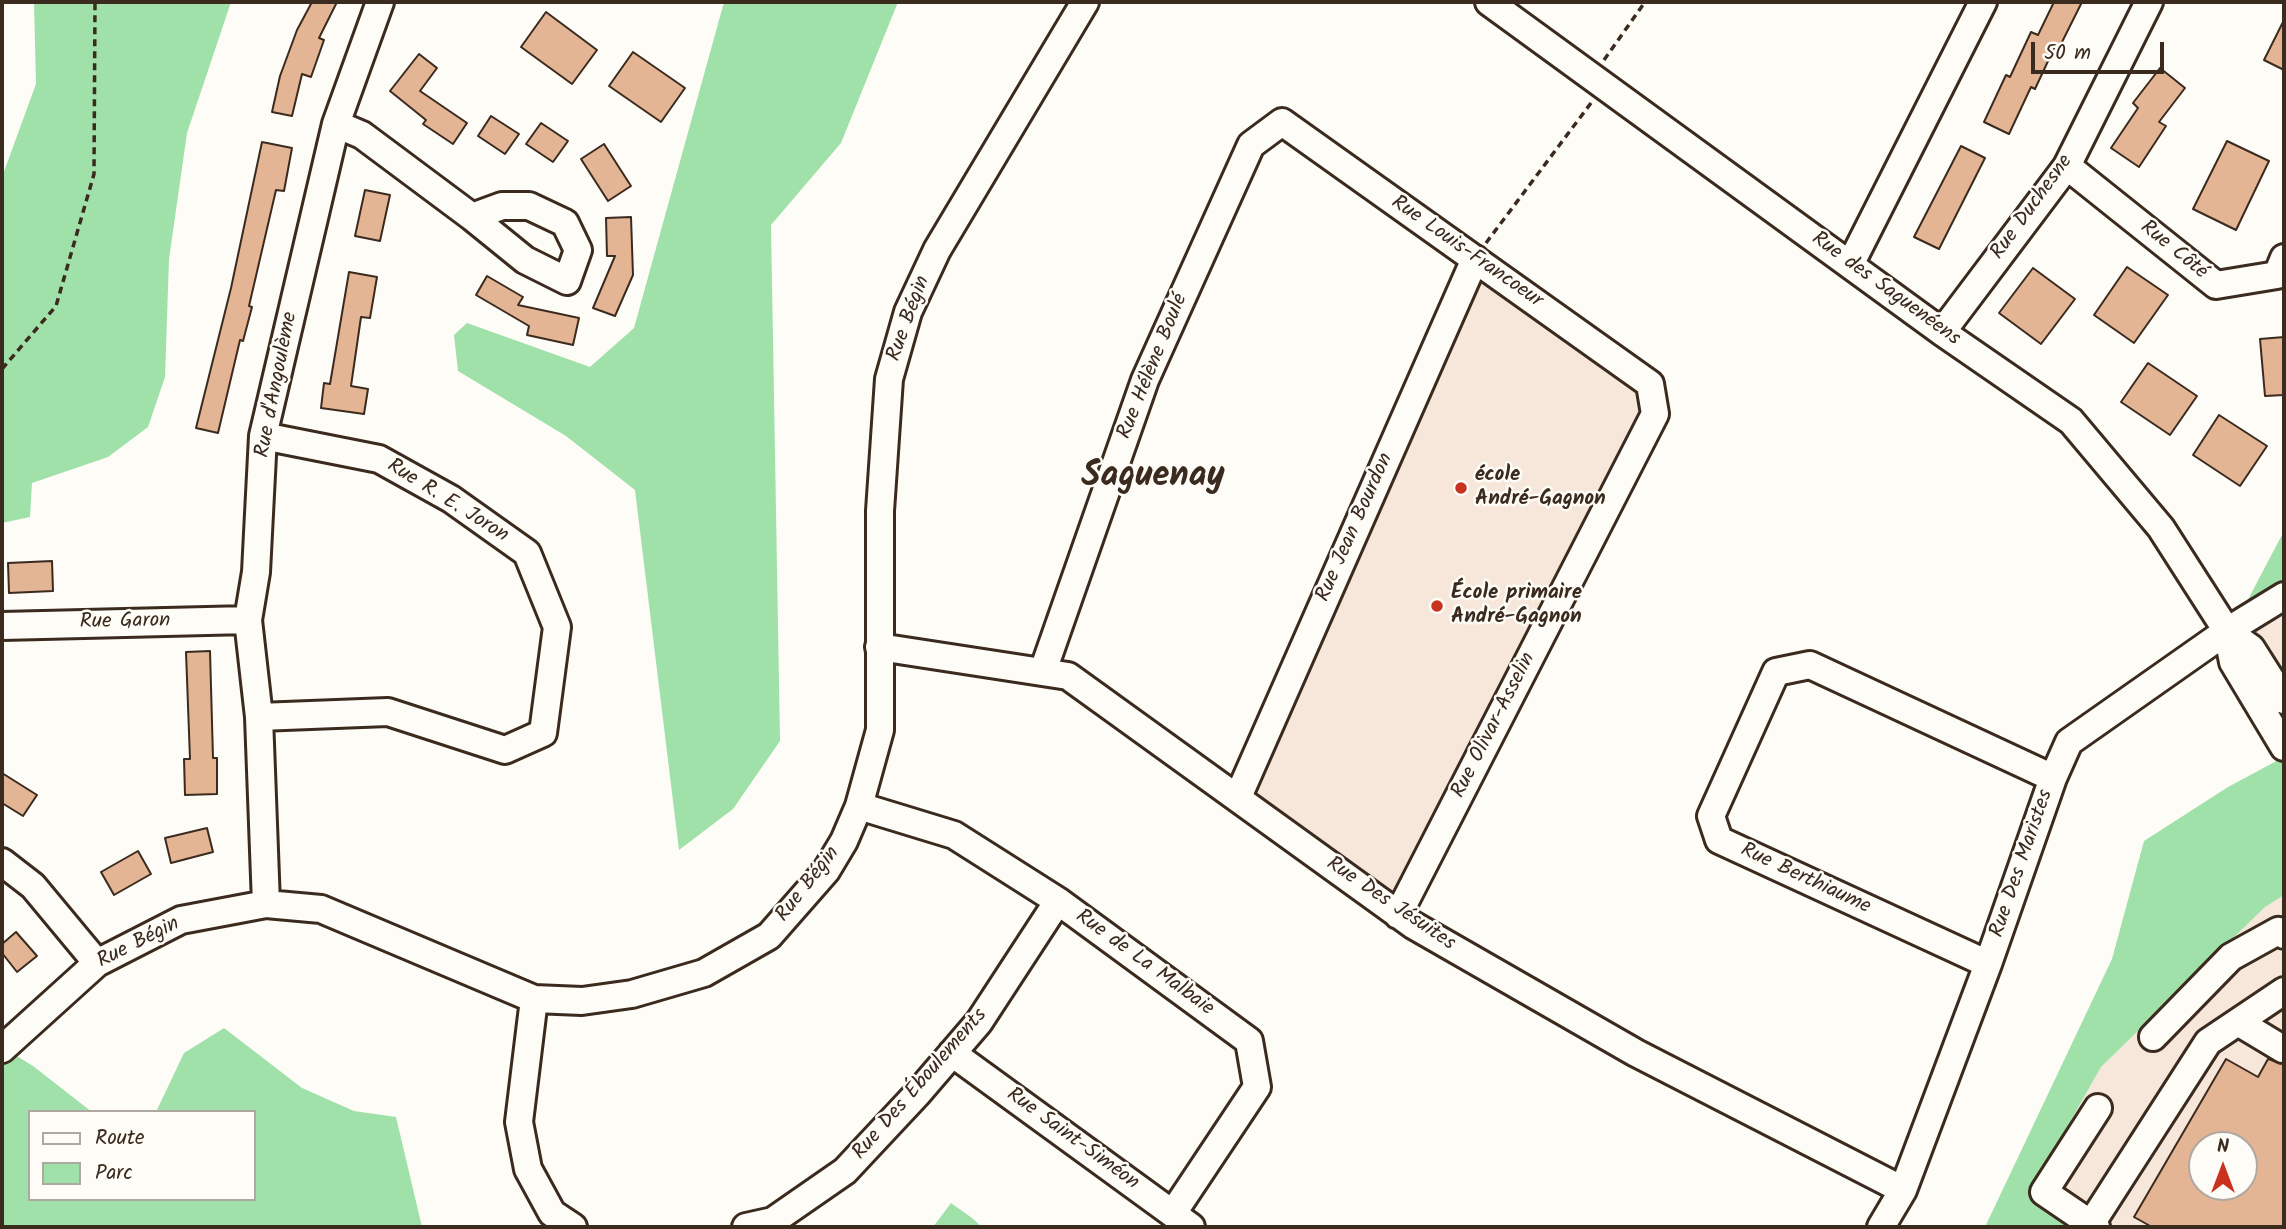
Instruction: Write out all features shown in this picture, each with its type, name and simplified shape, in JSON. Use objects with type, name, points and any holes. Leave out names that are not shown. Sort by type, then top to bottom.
[{"type":"street","name":"Rue d'Angoulème","points":[[266,904],[259,718],[248,620],[256,572],[263,436],[336,124],[380,2]]},
{"type":"street","name":"Rue Bégin","points":[[2,1049],[97,963],[181,920],[266,904],[321,909],[534,999],[582,1001],[632,994],[704,973],[769,936],[826,871],[859,806],[880,730],[880,511],[889,379],[908,312],[937,250],[1085,2]]},
{"type":"street","name":"Rue des Saguenéens","points":[[1489,2],[1942,332],[2071,421],[2161,528],[2227,631],[2233,662],[2284,747]]},
{"type":"street","points":[[1850,265],[1983,2]]},
{"type":"street","name":"Rue Duchesne","points":[[1942,332],[2067,166],[2148,2]]},
{"type":"street","name":"Rue Louis-Francoeur","points":[[1282,122],[1650,384]]},
{"type":"street","name":"Rue Hélène Boulé","points":[[1044,671],[1145,380],[1251,145],[1282,122]]},
{"type":"street","points":[[336,124],[362,135],[472,217]]},
{"type":"street","name":"Rue Côté","points":[[2067,166],[2216,285],[2277,275],[2284,258]]},
{"type":"street","name":"Rue Jean Bourdon","points":[[1238,797],[1475,259]]},
{"type":"street","name":"Rue Olivar-Asselin","points":[[1398,915],[1655,414],[1650,384]]},
{"type":"street","name":"Rue R. E. Joron","points":[[259,718],[388,712],[505,750],[544,733],[557,627],[527,552],[451,499],[379,459],[263,436]]},
{"type":"street","name":"Rue Des Maristes","points":[[1881,1227],[1903,1189],[1988,964],[2053,778],[2069,742],[2227,631],[2284,596]]},
{"type":"street","name":"Rue Garon","points":[[2,626],[248,620]]},
{"type":"street","name":"Rue des Saguenéens","points":[[2227,631],[2251,648],[2284,700]]},
{"type":"street","name":"Rue Des Jésuites","points":[[879,647],[1068,676],[1398,915],[1636,1053],[1903,1189]]},
{"type":"street","name":"Rue Berthiaume","points":[[1988,964],[1719,840],[1711,816],[1776,672],[1810,665],[2053,778]]},
{"type":"street","name":"Rue de La Malbaie","points":[[859,806],[954,835],[1058,901],[1249,1041],[1257,1087],[1182,1220]]},
{"type":"street","points":[[2,862],[33,886],[97,963]]},
{"type":"street","name":"Rue Des Éboulements","points":[[746,1227],[773,1221],[845,1171],[979,1022],[1058,901]]},
{"type":"street","points":[[2153,1037],[2231,957],[2278,931],[2284,935]]},
{"type":"street","points":[[534,999],[519,1122],[528,1169],[552,1213],[573,1227]]},
{"type":"street","points":[[2098,1108],[2044,1192],[2093,1226],[2208,1042],[2280,999]]},
{"type":"street","points":[[2238,1022],[2283,1049]]},
{"type":"street","name":"Rue Saint-Siméon","points":[[952,1054],[1182,1220]]},
{"type":"path","points":[[2,369],[56,306],[94,174],[95,2]]},
{"type":"path","points":[[1475,259],[1597,82],[1645,2]]},
{"type":"shaded area","name":"École primaire André-Gagnon","points":[[1474,255],[1653,391],[1405,910],[1236,798]]},
{"type":"shaded area","points":[[2284,599],[2284,693],[2240,626]]},
{"type":"shaded area","points":[[2284,895],[2284,1227],[2100,1227],[2037,1180],[2101,1067],[2265,907]]},
{"type":"green space","points":[[34,2],[231,2],[187,133],[169,259],[165,377],[148,427],[108,457],[32,483],[30,517],[2,523],[2,177],[36,84]]},
{"type":"green space","points":[[724,2],[898,2],[841,143],[771,225],[780,741],[733,809],[679,850],[635,490],[566,436],[458,371],[454,335],[467,323],[590,367],[634,328]]},
{"type":"green space","points":[[2284,531],[2284,586],[2242,611]]},
{"type":"green space","points":[[2284,757],[2284,895],[2265,907],[2101,1067],[2037,1180],[2100,1227],[1985,1227],[2112,959],[2144,841],[2228,787]]},
{"type":"green space","points":[[224,1028],[302,1088],[354,1111],[396,1117],[422,1227],[2,1227],[2,1047],[33,1066],[89,1110],[28,1110],[28,1201],[256,1201],[256,1110],[157,1110],[184,1053]]},
{"type":"green space","points":[[951,1203],[972,1218],[982,1227],[933,1227]]},
{"type":"building","points":[[312,2],[337,2],[319,38],[324,40],[311,77],[302,74],[292,116],[272,112],[280,76],[297,30]]},
{"type":"building","points":[[2054,2],[2082,2],[2060,46],[2056,44],[2035,89],[2031,87],[2009,134],[1984,122],[2006,75],[2010,77],[2031,32],[2038,35]]},
{"type":"building","points":[[546,12],[597,50],[572,84],[521,47]]},
{"type":"building","points":[[2284,20],[2284,70],[2264,60]]},
{"type":"building","points":[[633,52],[685,88],[661,122],[609,86]]},
{"type":"building","points":[[419,54],[437,68],[420,91],[467,123],[453,144],[423,124],[426,120],[390,91]]},
{"type":"building","points":[[2160,68],[2185,88],[2159,122],[2166,126],[2139,167],[2111,148],[2138,108],[2133,103]]},
{"type":"building","points":[[491,116],[519,134],[505,154],[478,136]]},
{"type":"building","points":[[541,123],[568,141],[553,162],[526,144]]},
{"type":"building","points":[[2227,141],[2269,161],[2236,230],[2193,209]]},
{"type":"building","points":[[262,142],[292,148],[284,191],[276,190],[249,306],[252,307],[243,341],[240,340],[218,433],[196,428],[231,288]]},
{"type":"building","points":[[604,144],[631,186],[608,201],[581,159]]},
{"type":"building","points":[[1961,146],[1985,158],[1939,249],[1914,237]]},
{"type":"building","points":[[365,190],[390,195],[380,241],[355,236]]},
{"type":"building","points":[[631,217],[633,275],[615,316],[593,308],[615,256],[607,256],[606,218]]},
{"type":"building","points":[[2127,267],[2168,295],[2134,343],[2094,315]]},
{"type":"building","points":[[2033,268],[2075,299],[2041,344],[1999,313]]},
{"type":"building","points":[[349,272],[377,277],[370,318],[361,317],[351,386],[368,389],[364,414],[321,408],[324,383],[330,384]]},
{"type":"building","points":[[487,276],[523,297],[518,305],[579,318],[573,345],[527,335],[529,326],[476,295]]},
{"type":"building","points":[[2284,337],[2284,395],[2265,396],[2260,339]]},
{"type":"building","points":[[2148,363],[2197,396],[2170,435],[2121,402]]},
{"type":"building","points":[[2219,415],[2267,446],[2240,486],[2193,455]]},
{"type":"building","points":[[52,561],[53,591],[9,593],[8,563]]},
{"type":"building","points":[[210,651],[213,758],[217,758],[217,794],[185,795],[184,759],[190,759],[186,652]]},
{"type":"building","points":[[2,773],[37,795],[23,816],[2,803]]},
{"type":"building","points":[[207,828],[213,852],[171,863],[165,838]]},
{"type":"building","points":[[138,851],[151,874],[114,895],[101,872]]},
{"type":"building","points":[[16,932],[37,956],[17,972],[2,953],[2,944]]},
{"type":"building","points":[[2226,1059],[2258,1077],[2268,1059],[2284,1064],[2284,1227],[2152,1227],[2134,1217]]},
{"type":"place","name":"école André-Gagnon","points":[[1461,488]]},
{"type":"place","name":"École primaire André-Gagnon","points":[[1437,606]]},
{"type":"district","name":"Saguenay","points":[[1153,479]]}]
